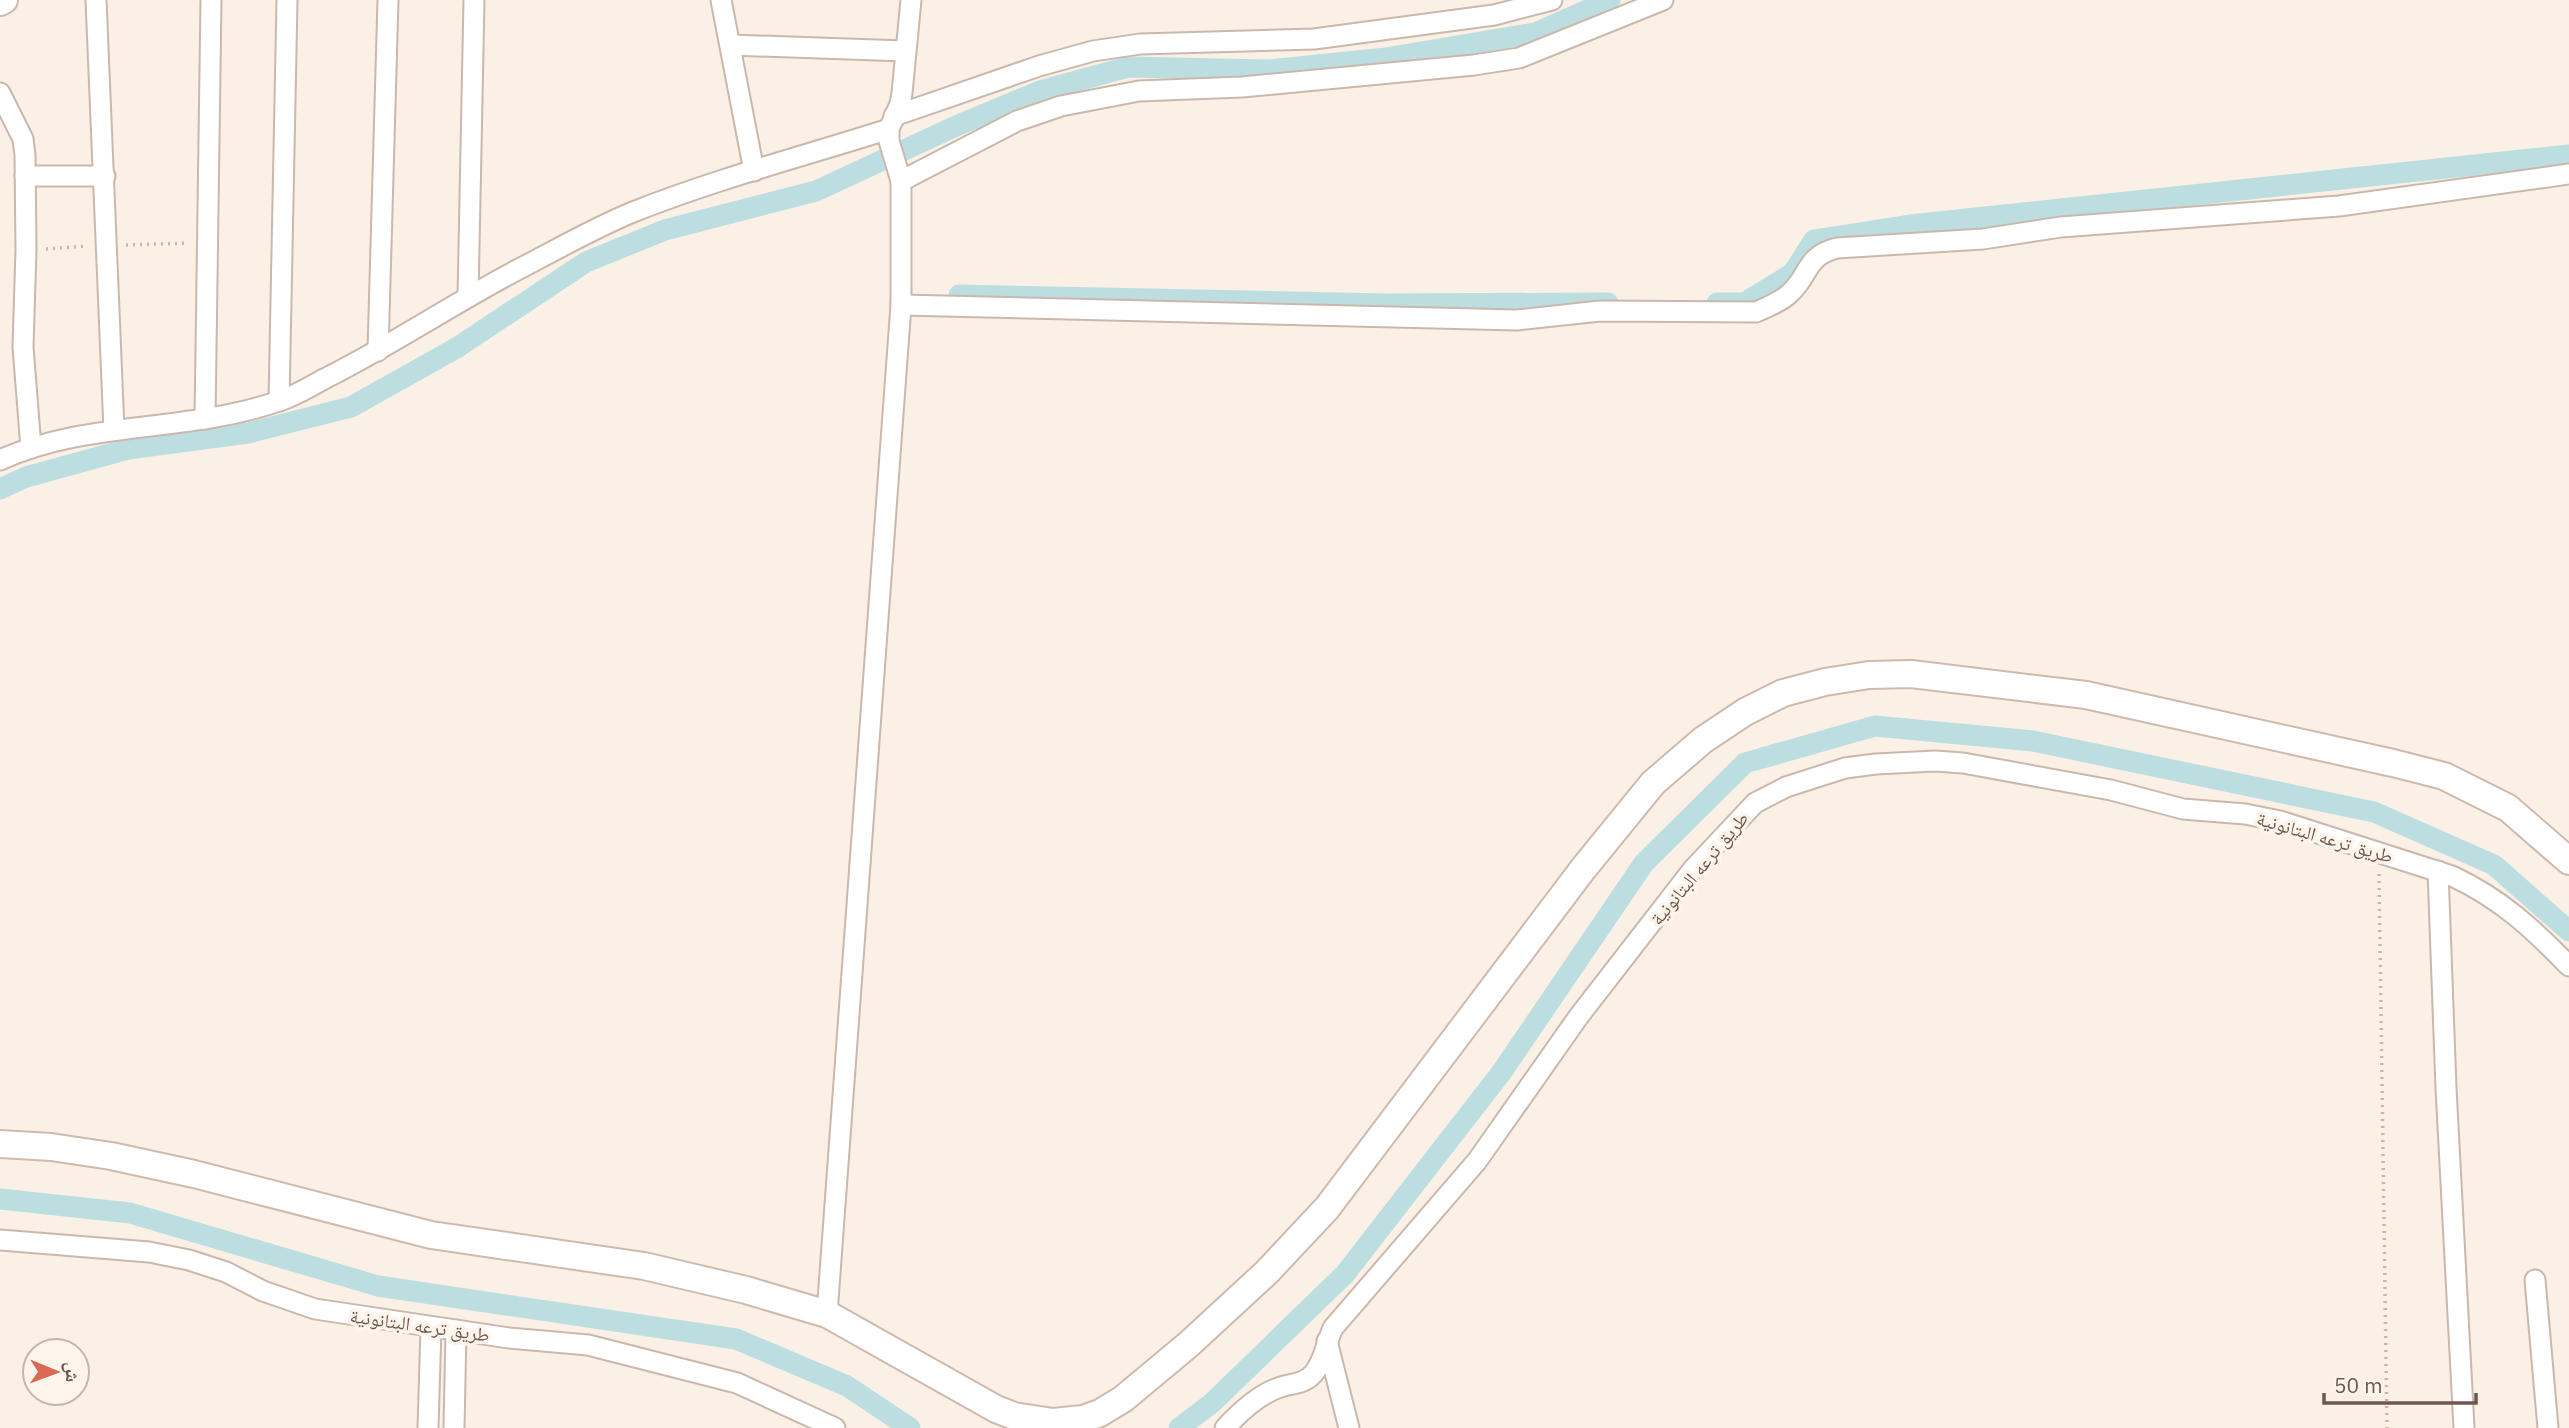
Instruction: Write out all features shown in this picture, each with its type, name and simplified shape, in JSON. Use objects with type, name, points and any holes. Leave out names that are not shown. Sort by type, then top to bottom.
[{"type":"street","points":[[96,0],[114,430]]},
{"type":"street","points":[[205,419],[211,0]]},
{"type":"street","points":[[279,401],[287,0]]},
{"type":"street","points":[[378,351],[388,0]]},
{"type":"street","points":[[468,297],[474,0]]},
{"type":"street","points":[[722,0],[754,171]]},
{"type":"street","points":[[827,1314],[901,305],[899,174],[891,129],[902,93],[911,0]]},
{"type":"street","points":[[0,460],[31,448],[72,438],[205,419],[279,401],[378,351],[468,297],[630,214],[690,190],[891,129],[1039,66],[1093,51],[1140,44],[1314,39],[1494,15],[1552,0]]},
{"type":"street","points":[[899,174],[1017,121],[1061,106],[1139,91],[1242,87],[1474,65],[1519,58],[1663,0]]},
{"type":"street","points":[[730,46],[905,51]]},
{"type":"street","points":[[0,93],[23,139],[26,250],[23,347],[31,448]]},
{"type":"street","points":[[901,305],[1517,320],[1600,312],[1756,312],[1791,293],[1816,256],[1837,248],[1983,239],[2061,227],[2339,206],[2569,174]]},
{"type":"street","points":[[25,176],[105,176]]},
{"type":"street","points":[[0,1144],[61,1148],[111,1156],[430,1235],[643,1266],[747,1290],[827,1314],[996,1409],[1014,1416],[1069,1422],[1100,1413],[1122,1399],[1189,1344],[1267,1272],[1326,1208],[1583,869],[1653,783],[1703,740],[1745,712],[1783,693],[1825,682],[1869,675],[1911,674],[2086,695],[2444,776],[2508,808],[2569,861]]},
{"type":"street","name":"طريق ترعه البتانونية","points":[[1225,1428],[1266,1394],[1279,1387],[1302,1382],[1313,1374],[1322,1360],[1326,1341],[1333,1328],[1477,1161],[1579,1016],[1685,878],[1747,811],[1775,792],[1801,781],[1845,768],[1876,764],[1935,761],[1963,763],[2111,790],[2172,807],[2245,814],[2280,821],[2479,888],[2524,921],[2569,965]]},
{"type":"street","points":[[2438,872],[2464,1428]]},
{"type":"street","name":"طريق ترعه البتانونية","points":[[0,1240],[116,1248],[176,1258],[226,1272],[263,1291],[315,1309],[456,1331],[588,1345],[737,1383],[835,1428]]},
{"type":"street","points":[[2535,1280],[2547,1428]]},
{"type":"street","points":[[428,1428],[431,1327]]},
{"type":"street","points":[[454,1428],[456,1331]]},
{"type":"street","points":[[1326,1341],[1349,1428]]},
{"type":"path","points":[[26,250],[208,243]]},
{"type":"path","points":[[2378,852],[2387,1428]]},
{"type":"waterway","points":[[0,489],[26,477],[128,449],[248,433],[351,407],[458,347],[586,262],[665,230],[816,191],[956,126],[1040,91],[1128,67],[1269,70],[1386,58],[1535,33],[1610,0]]},
{"type":"waterway","points":[[1717,303],[1744,303],[1793,273],[1814,240],[1910,225],[2569,155]]},
{"type":"waterway","points":[[959,295],[1385,304],[1608,303]]},
{"type":"waterway","points":[[1179,1428],[1212,1403],[1345,1274],[1501,1073],[1644,863],[1745,763],[1875,726],[2033,741],[2374,812],[2494,865],[2569,931]]},
{"type":"waterway","points":[[0,1199],[130,1213],[378,1286],[736,1339],[847,1386],[910,1428]]}]
